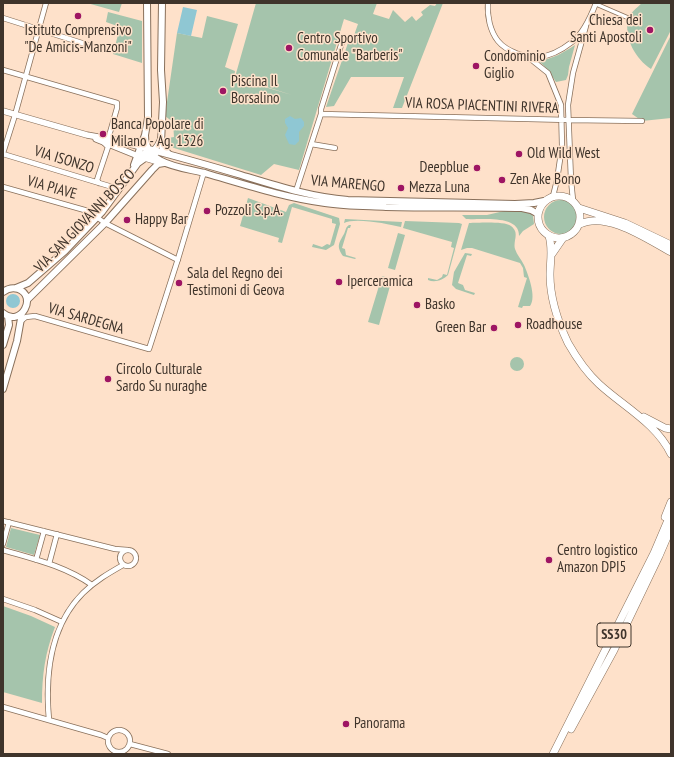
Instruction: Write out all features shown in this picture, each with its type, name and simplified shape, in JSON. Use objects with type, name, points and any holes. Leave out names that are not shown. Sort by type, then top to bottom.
[{"type":"main road","points":[[148,3],[148,118],[145,142],[150,154],[150,171]]},
{"type":"main road","points":[[162,3],[161,70],[163,102],[161,138],[163,149],[171,155]]},
{"type":"main road","points":[[127,177],[150,154],[161,138]]},
{"type":"main road","points":[[150,154],[164,164],[204,172],[295,198],[324,203],[412,207],[522,208],[532,210],[538,214]]},
{"type":"main road","name":"VIA MARENGO","points":[[150,154],[171,155],[322,197],[348,200],[527,204],[544,202]]},
{"type":"main road","name":"VIA SAN GIOVANNI BOSCO","points":[[8,290],[28,283],[65,251],[96,218],[138,163],[150,154]]},
{"type":"main road","name":"VIA SAN GIOVANNI BOSCO","points":[[27,300],[105,223],[150,171],[158,164],[164,164]]},
{"type":"main road","points":[[553,196],[563,196],[573,200],[579,208],[581,215],[580,224],[573,233],[563,238],[555,238],[545,233],[540,226],[538,214],[544,202],[553,196]]},
{"type":"main road","points":[[579,208],[620,221],[671,245]]},
{"type":"main road","points":[[580,224],[595,220],[611,223],[636,233],[671,252]]},
{"type":"main road","points":[[549,236],[552,254],[550,275],[552,295],[555,310],[568,342],[598,383],[637,414],[663,440],[671,454]]},
{"type":"main road","points":[[552,254],[563,238]]},
{"type":"main road","name":"VIA SAN GIOVANNI BOSCO","points":[[3,389],[18,341],[19,324],[22,313],[26,307],[27,300],[23,292],[8,290]]},
{"type":"main road","points":[[3,346],[9,325],[6,314],[14,316],[22,313]]},
{"type":"main road","points":[[637,414],[665,428],[671,429]]},
{"type":"main road","points":[[668,528],[664,520],[671,502]]},
{"type":"main road","name":"SS30","points":[[558,754],[587,697],[614,650],[659,556],[671,513]]},
{"type":"main road","name":"SS30","points":[[553,754],[581,696],[668,528]]},
{"type":"main road","points":[[548,754],[572,707],[581,696]]},
{"type":"street","points":[[3,153],[46,3]]},
{"type":"street","points":[[488,3],[490,26],[498,41],[514,52],[528,57],[540,58],[555,52],[573,41],[586,26]]},
{"type":"street","points":[[573,200],[568,105],[573,73],[586,26],[596,3],[633,20]]},
{"type":"street","points":[[3,18],[104,50]]},
{"type":"street","points":[[296,191],[342,42]]},
{"type":"street","points":[[528,57],[548,73],[561,105],[562,146],[553,196]]},
{"type":"street","points":[[3,70],[117,103],[109,136],[115,140]]},
{"type":"street","points":[[3,111],[87,135],[130,144],[150,154]]},
{"type":"street","name":"VIA ROSA PIACENTINI RIVERA","points":[[321,114],[642,121]]},
{"type":"street","points":[[87,135],[133,155],[134,161],[127,177]]},
{"type":"street","points":[[130,144],[141,142],[145,135]]},
{"type":"street","points":[[99,183],[97,180],[108,147],[104,143]]},
{"type":"street","points":[[311,144],[335,148]]},
{"type":"street","points":[[127,152],[150,154]]},
{"type":"street","name":"VIA ISONZO","points":[[3,153],[119,189]]},
{"type":"street","points":[[178,260],[204,172]]},
{"type":"street","name":"VIA PIAVE","points":[[3,187],[88,211],[105,223],[178,260]]},
{"type":"street","name":"VIA SARDEGNA","points":[[19,324],[25,317],[35,316],[149,349],[178,260]]},
{"type":"street","points":[[3,521],[111,548],[128,550],[134,554],[135,560],[131,565],[123,564],[92,585],[74,604],[62,622],[48,667],[46,693],[48,720]]},
{"type":"street","points":[[3,544],[9,522]]},
{"type":"street","points":[[36,560],[44,531]]},
{"type":"street","points":[[49,564],[57,534]]},
{"type":"street","points":[[111,548],[118,553],[123,564]]},
{"type":"street","points":[[3,550],[71,572],[92,585]]},
{"type":"street","points":[[120,558],[122,553],[128,550]]},
{"type":"street","points":[[3,599],[35,610],[62,622]]},
{"type":"street","points":[[3,707],[108,738]]},
{"type":"street","points":[[118,729],[122,730],[125,731],[130,737],[130,744],[126,749],[116,753],[109,745],[108,738],[112,732],[118,729]]},
{"type":"street","points":[[130,744],[168,754]]},
{"type":"green space","points":[[87,3],[122,3],[119,12]]},
{"type":"green space","points":[[256,3],[377,3],[373,14],[389,19],[393,10],[405,22],[412,16],[416,21],[423,15],[421,12],[430,5],[435,6],[437,3],[443,3],[402,108],[393,108],[404,77],[351,77],[334,106],[326,107],[349,40],[352,41],[358,24],[344,19],[299,170],[274,164],[261,175],[174,148],[169,145],[168,138],[174,137],[173,122],[165,116],[177,33],[202,38],[207,16],[238,24],[225,67],[235,71],[234,78],[292,95],[235,77]]},
{"type":"green space","points":[[642,3],[671,3],[671,30],[651,69],[641,60],[632,48],[627,27],[629,17],[632,12]]},
{"type":"green space","points":[[108,12],[142,21],[142,63],[113,54],[120,27],[106,22]]},
{"type":"green space","points":[[671,35],[671,118],[642,121],[632,114]]},
{"type":"green space","points":[[575,45],[566,80],[556,82],[548,70],[538,60],[553,57]]},
{"type":"green space","points":[[248,198],[286,212],[289,205],[294,203],[339,218],[340,224],[334,245],[326,250],[312,247],[313,244],[322,247],[327,244],[330,245],[336,224],[332,223],[332,219],[292,207],[282,243],[278,242],[279,238],[240,226]]},
{"type":"green space","points":[[558,200],[564,200],[568,201],[575,207],[578,217],[577,224],[571,231],[564,234],[558,234],[554,233],[547,227],[544,220],[544,214],[545,210],[551,203]]},
{"type":"green space","points":[[504,211],[528,212],[533,216],[534,224],[523,231],[519,236],[518,229],[513,224],[506,221],[466,219],[462,215],[487,215]]},
{"type":"green space","points":[[345,219],[402,222],[401,227],[364,221],[349,221],[344,223]]},
{"type":"green space","points":[[405,221],[462,224],[448,275],[446,277],[436,281],[428,280],[428,278],[437,280],[442,277],[443,274],[447,275],[454,248],[451,247],[452,242],[403,228]]},
{"type":"green space","points":[[469,223],[503,223],[508,224],[514,229],[516,234],[515,249],[528,274],[531,286],[533,297],[530,306],[523,306],[522,308],[518,307],[527,278],[524,277],[523,268],[520,263],[472,248],[461,250]]},
{"type":"green space","points":[[351,225],[350,228],[348,228],[342,248],[345,249],[346,255],[356,258],[355,259],[343,256],[339,247],[346,228]]},
{"type":"green space","points":[[398,233],[405,235],[395,270],[388,268]]},
{"type":"green space","points":[[465,253],[472,254],[471,256],[467,255],[458,283],[463,285],[465,290],[475,293],[474,295],[456,289],[452,285],[454,272]]},
{"type":"green space","points":[[382,276],[392,279],[379,325],[368,322]]},
{"type":"green space","points":[[514,357],[520,357],[524,361],[524,367],[520,371],[514,371],[510,367],[510,361]]},
{"type":"green space","points":[[11,528],[40,535],[34,555],[6,547]]},
{"type":"green space","points":[[3,606],[31,616],[55,627],[45,664],[42,703],[3,692]]},
{"type":"water","points":[[183,7],[197,10],[191,36],[177,33]]},
{"type":"water","points":[[290,116],[295,119],[301,118],[304,122],[304,126],[299,132],[299,141],[295,145],[289,144],[285,135],[288,128],[285,123],[285,119]]},
{"type":"water","points":[[10,294],[16,294],[20,298],[20,304],[16,308],[10,308],[6,304],[6,298]]},
{"type":"place","name":"Istituto Comprensivo \"De Amicis-Manzoni\"","points":[[78,16]]},
{"type":"place","name":"Chiesa dei Santi Apostoli","points":[[650,30]]},
{"type":"place","name":"Centro Sportivo Comunale \"Barberis\"","points":[[289,48]]},
{"type":"place","name":"Condominio Giglio","points":[[476,66]]},
{"type":"place","name":"Piscina Il Borsalino","points":[[223,91]]},
{"type":"place","name":"Banca Popolare di Milano - Ag. 1326","points":[[103,134]]},
{"type":"place","name":"Old Wild West","points":[[519,154]]},
{"type":"place","name":"Deepblue","points":[[477,168]]},
{"type":"place","name":"Zen Ake Bono","points":[[502,180]]},
{"type":"place","name":"Mezza Luna","points":[[401,188]]},
{"type":"place","name":"Pozzoli S.p.A.","points":[[207,211]]},
{"type":"place","name":"Happy Bar","points":[[127,220]]},
{"type":"place","name":"Iperceramica","points":[[339,282]]},
{"type":"place","name":"Sala del Regno dei Testimoni di Geova","points":[[179,283]]},
{"type":"place","name":"Basko","points":[[417,305]]},
{"type":"place","name":"Roadhouse","points":[[518,325]]},
{"type":"place","name":"Green Bar","points":[[494,328]]},
{"type":"place","name":"Circolo Culturale Sardo Su nuraghe","points":[[108,379]]},
{"type":"place","name":"Centro logistico Amazon DPI5","points":[[549,560]]},
{"type":"place","name":"Panorama","points":[[346,724]]}]
